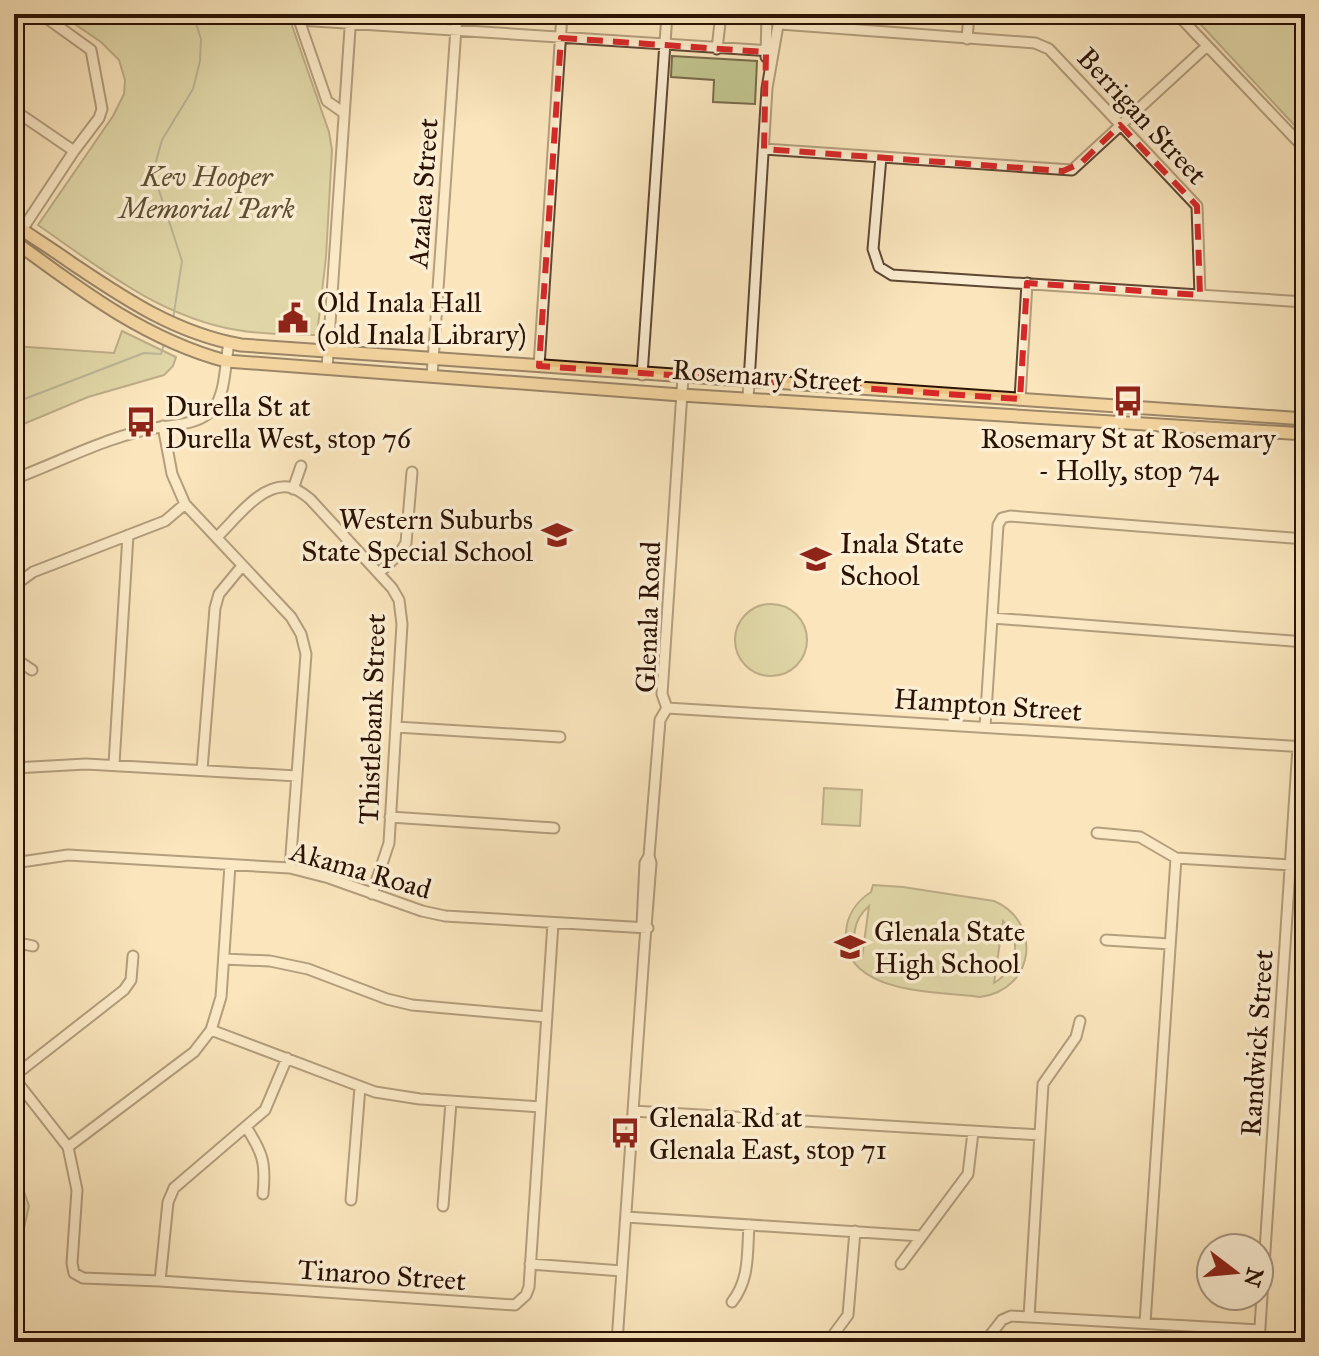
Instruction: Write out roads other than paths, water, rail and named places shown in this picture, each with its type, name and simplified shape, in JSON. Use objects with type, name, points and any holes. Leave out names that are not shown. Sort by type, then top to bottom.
[{"type":"main road","name":"Rosemary Street","points":[[17,226],[127,301],[179,328],[229,343],[642,375],[1305,419]]},
{"type":"main road","name":"Rosemary Street","points":[[14,241],[106,307],[173,342],[226,361],[681,395],[1305,434]]},
{"type":"street","points":[[14,241],[17,226],[99,118],[102,109],[94,55],[86,45],[41,14]]},
{"type":"street","name":"Azalea Street","points":[[432,376],[457,14]]},
{"type":"street","points":[[539,366],[562,14]]},
{"type":"street","points":[[642,375],[667,14]]},
{"type":"street","points":[[717,49],[721,14]]},
{"type":"street","points":[[748,398],[770,52],[767,14]]},
{"type":"street","points":[[967,39],[969,14]]},
{"type":"street","points":[[1177,14],[1305,149]]},
{"type":"street","points":[[344,113],[327,101],[298,17],[770,52]]},
{"type":"street","points":[[327,368],[351,19]]},
{"type":"street","points":[[770,52],[780,19]]},
{"type":"street","name":"Berrigan Street","points":[[780,19],[1035,43],[1049,49],[1197,206],[1200,295]]},
{"type":"street","points":[[764,149],[1072,170],[1207,46]]},
{"type":"street","points":[[324,92],[345,97]]},
{"type":"street","points":[[14,110],[74,151]]},
{"type":"street","points":[[881,157],[873,249],[879,267],[892,275],[1305,302]]},
{"type":"street","points":[[1020,399],[1027,283]]},
{"type":"street","points":[[14,479],[133,433],[191,422],[214,409],[219,398],[229,343]]},
{"type":"street","name":"Glenala Road","points":[[617,1342],[644,953],[645,863],[649,856],[660,720],[667,708],[662,694],[683,377]]},
{"type":"street","points":[[163,426],[172,474],[185,504],[291,617],[301,634],[306,654],[290,868]]},
{"type":"street","points":[[217,537],[263,494],[275,489],[293,489],[301,466]]},
{"type":"street","points":[[379,573],[406,543],[412,472]]},
{"type":"street","name":"Thistlebank Street","points":[[293,489],[310,499],[379,573],[392,588],[402,612],[386,856],[372,894]]},
{"type":"street","points":[[14,586],[33,572],[165,521],[185,504]]},
{"type":"street","points":[[985,727],[998,525],[1002,518],[1010,516],[1305,539]]},
{"type":"street","points":[[114,764],[128,535]]},
{"type":"street","points":[[202,770],[215,608],[219,594],[242,566]]},
{"type":"street","points":[[992,618],[1305,642]]},
{"type":"street","points":[[14,658],[32,670]]},
{"type":"street","name":"Hampton Street","points":[[667,708],[1302,747]]},
{"type":"street","points":[[396,727],[560,737]]},
{"type":"street","name":"Randwick Street","points":[[1259,1342],[1291,865],[1302,747]]},
{"type":"street","points":[[14,768],[114,764],[297,776]]},
{"type":"street","points":[[390,817],[554,828]]},
{"type":"street","points":[[1097,833],[1140,837],[1176,858],[1291,865]]},
{"type":"street","name":"Akama Road","points":[[14,863],[68,855],[290,868],[445,916],[644,928]]},
{"type":"street","points":[[1145,1323],[1176,858]]},
{"type":"street","points":[[68,1147],[194,1052],[211,1030],[221,997],[230,865]]},
{"type":"street","name":"Tinaroo Street","points":[[14,1077],[68,1147],[77,1190],[72,1263],[74,1273],[83,1278],[515,1305],[526,1295],[530,1264],[553,923]]},
{"type":"street","points":[[1106,940],[1170,944]]},
{"type":"street","points":[[14,942],[33,946]]},
{"type":"street","points":[[14,1077],[124,990],[131,980],[133,956]]},
{"type":"street","points":[[224,959],[299,966],[412,1005],[547,1017]]},
{"type":"street","points":[[1029,1317],[1043,1084],[1076,1037],[1080,1021]]},
{"type":"street","points":[[211,1030],[360,1087],[408,1098],[541,1107]]},
{"type":"street","points":[[160,1281],[168,1202],[174,1188],[265,1110],[287,1058]]},
{"type":"street","points":[[351,1200],[360,1087]]},
{"type":"street","points":[[443,1206],[451,1102]]},
{"type":"street","points":[[633,1111],[1040,1135]]},
{"type":"street","points":[[246,1127],[262,1152],[263,1194]]},
{"type":"street","points":[[901,1264],[968,1174],[973,1132]]},
{"type":"street","points":[[626,1217],[921,1236]]},
{"type":"street","points":[[732,1302],[746,1278],[749,1225]]},
{"type":"street","points":[[828,1342],[848,1315],[855,1231]]},
{"type":"street","points":[[530,1264],[622,1271]]},
{"type":"street","points":[[985,1342],[1002,1320],[1011,1316],[1260,1330]]},
{"type":"waterway","points":[[173,319],[182,261],[153,172],[162,140],[193,89],[200,61],[201,39],[193,14]]},
{"type":"waterway","points":[[14,403],[144,353],[161,354],[164,344]]},
{"type":"place","name":"Old Inala Hall (old Inala Library)","points":[[293,318]]},
{"type":"place","name":"Rosemary St at Rosemary - Holly, stop 74","points":[[1128,401]]},
{"type":"place","name":"Durella St at Durella West, stop 76","points":[[141,422]]},
{"type":"place","name":"Western Suburbs State Special School","points":[[557,535]]},
{"type":"place","name":"Inala State School","points":[[816,559]]},
{"type":"place","name":"Glenala State High School","points":[[850,947]]},
{"type":"place","name":"Glenala Rd at Glenala East, stop 71","points":[[625,1133]]},
{"type":"park label","name":"Kev Hooper Memorial Park","points":[[207,192]]}]
